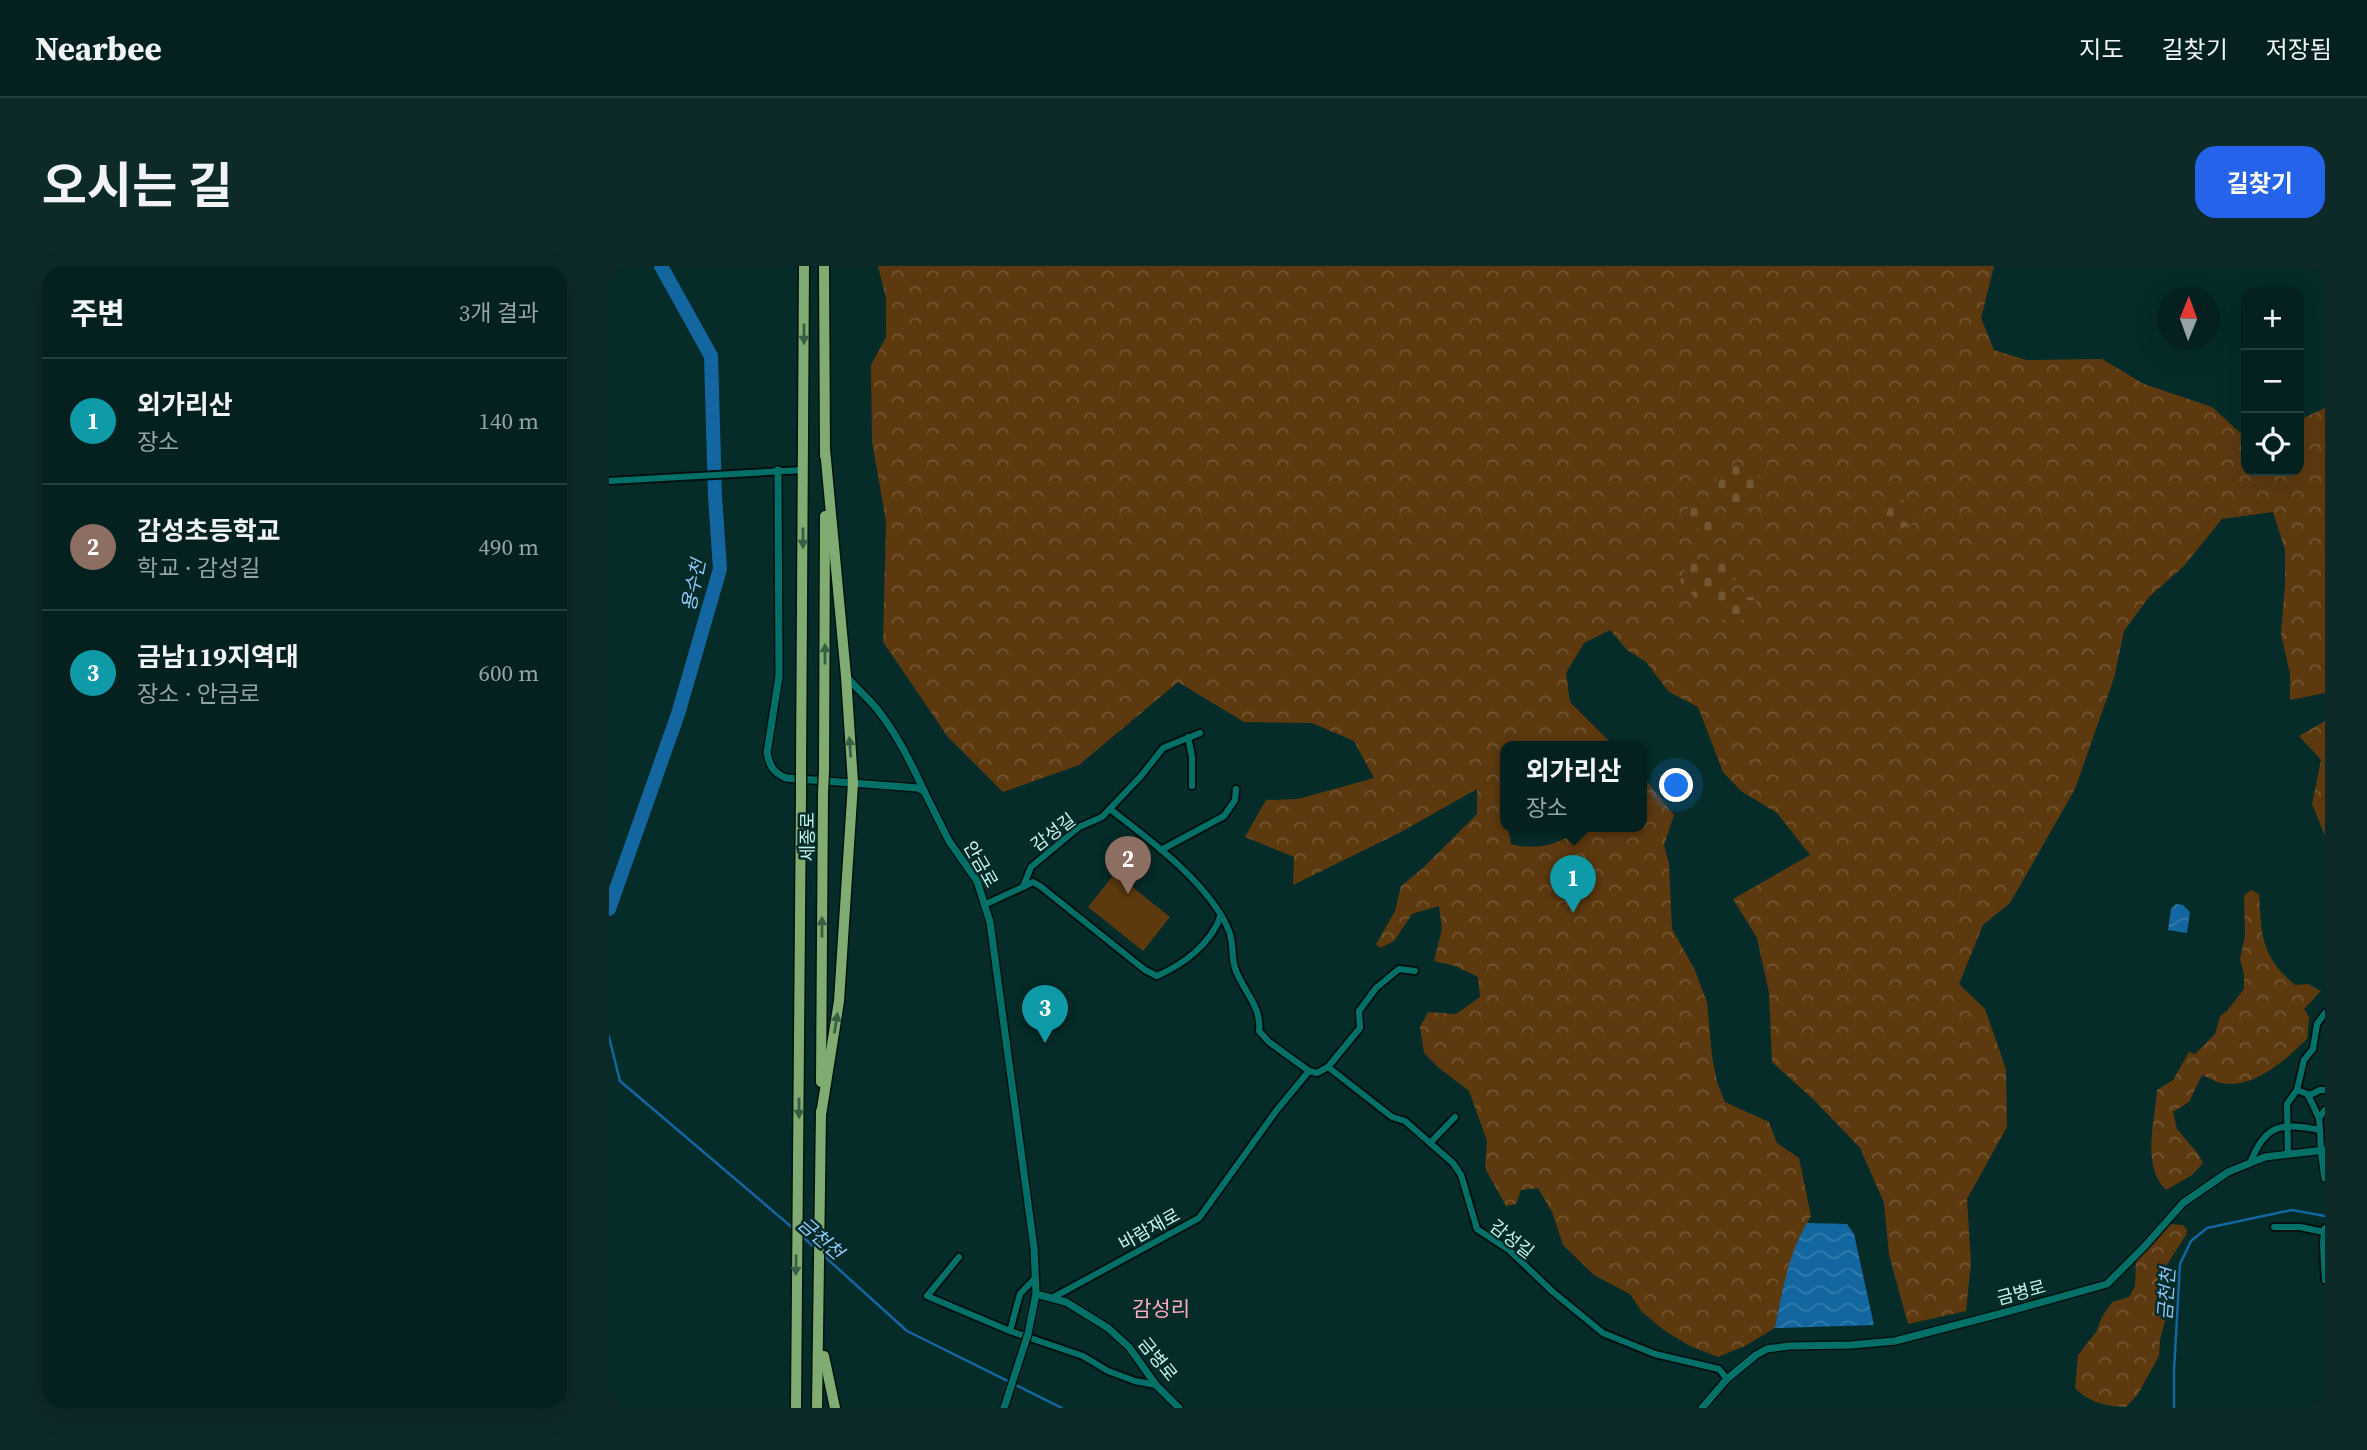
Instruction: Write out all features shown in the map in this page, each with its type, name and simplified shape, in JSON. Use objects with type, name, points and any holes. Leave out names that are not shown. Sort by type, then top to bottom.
[{"type":"highway","name":"세종로","points":[[796,1408],[804,266]]},
{"type":"highway","name":"세종로","points":[[817,1408],[820,1331],[824,771],[824,266]]},
{"type":"highway","points":[[821,1115],[839,1001],[853,782],[825,449]]},
{"type":"highway","points":[[820,1331],[826,1374],[835,1408]]},
{"type":"highway","points":[[790,1408],[796,1348]]},
{"type":"street","points":[[778,470],[779,676],[767,753],[774,772],[786,778],[919,788],[924,791]]},
{"type":"street","points":[[609,481],[803,470]]},
{"type":"street","name":"안금로","points":[[846,676],[876,707],[891,728],[912,763],[949,841],[977,881],[986,904],[1033,1235],[1036,1294],[1028,1335],[1004,1408]]},
{"type":"street","name":"감성길","points":[[1023,887],[1031,867],[1044,854],[1079,827],[1102,817],[1163,748],[1200,733]]},
{"type":"street","points":[[1188,737],[1192,757],[1192,786]]},
{"type":"street","points":[[1161,850],[1224,816],[1235,800],[1236,789]]},
{"type":"street","points":[[1109,809],[1161,850],[1207,895],[1221,915],[1232,940],[1235,967],[1261,1018],[1259,1031],[1269,1042],[1309,1071],[1317,1073],[1328,1067],[1360,1028],[1359,1010],[1376,988],[1399,969],[1415,971]]},
{"type":"street","points":[[986,904],[1033,882],[1145,970],[1157,976],[1174,969],[1192,956],[1211,935],[1221,915]]},
{"type":"street","points":[[2288,1154],[2287,1104],[2297,1090],[2304,1060],[2313,1049],[2316,1024],[2325,1013]]},
{"type":"street","name":"감성길","points":[[1328,1067],[1392,1117],[1405,1121],[1453,1163],[1461,1175],[1477,1229],[1509,1250],[1562,1300],[1603,1333],[1655,1354],[1719,1369],[1727,1379]]},
{"type":"street","name":"바람재로","points":[[1051,1298],[1199,1218],[1276,1111],[1309,1071]]},
{"type":"street","points":[[2297,1090],[2308,1095],[2319,1118],[2325,1178]]},
{"type":"street","points":[[2308,1095],[2325,1090]]},
{"type":"street","points":[[2319,1118],[2325,1110]]},
{"type":"street","points":[[1430,1143],[1455,1117]]},
{"type":"street","points":[[2251,1161],[2257,1144],[2268,1132],[2277,1128],[2321,1130]]},
{"type":"street","name":"금병로","points":[[1702,1408],[1727,1379],[1767,1349],[1895,1341],[2107,1284],[2183,1203],[2228,1172],[2251,1161],[2323,1150]]},
{"type":"street","points":[[2274,1227],[2324,1230],[2325,1280]]},
{"type":"street","points":[[959,1257],[927,1296],[1010,1331],[1083,1356],[1117,1375],[1156,1385]]},
{"type":"street","points":[[1010,1331],[1020,1294],[1035,1277]]},
{"type":"street","name":"금병로","points":[[1036,1294],[1066,1302],[1108,1328],[1129,1347],[1156,1385],[1179,1408]]},
{"type":"green space","points":[[878,266],[1994,266],[1981,318],[1994,350],[2026,360],[2102,359],[2144,384],[2212,407],[2241,433],[2241,476],[2304,476],[2304,418],[2325,408],[2325,693],[2290,700],[2290,674],[2281,634],[2285,550],[2273,512],[2222,519],[2184,566],[2149,597],[2124,631],[2114,678],[2075,789],[2010,903],[1983,925],[1959,984],[1985,1009],[2006,1069],[2007,1127],[1967,1199],[1971,1262],[1966,1311],[1908,1324],[1889,1255],[1884,1203],[1860,1148],[1814,1100],[1772,1062],[1769,993],[1757,938],[1733,899],[1810,855],[1777,813],[1741,791],[1723,772],[1698,707],[1669,692],[1646,662],[1627,650],[1610,630],[1584,643],[1566,673],[1570,702],[1609,741],[1500,741],[1500,832],[1509,832],[1511,844],[1537,846],[1562,840],[1574,832],[1647,832],[1647,781],[1674,815],[1664,845],[1669,864],[1672,929],[1694,968],[1707,1002],[1717,1082],[1725,1102],[1769,1122],[1777,1143],[1799,1158],[1811,1216],[1793,1257],[1775,1328],[1745,1346],[1718,1357],[1690,1346],[1665,1331],[1642,1312],[1630,1294],[1594,1275],[1563,1245],[1552,1212],[1538,1188],[1521,1190],[1516,1204],[1506,1206],[1485,1168],[1487,1141],[1469,1091],[1424,1053],[1420,1027],[1428,1012],[1456,1014],[1480,997],[1478,977],[1455,966],[1434,961],[1442,929],[1439,906],[1412,914],[1394,941],[1380,948],[1376,944],[1395,911],[1401,886],[1477,814],[1477,789],[1401,832],[1293,885],[1294,857],[1245,837],[1266,800],[1298,799],[1374,778],[1354,741],[1312,723],[1244,722],[1178,682],[1079,765],[1003,792],[948,737],[883,642],[886,521],[872,442],[871,365],[886,337],[886,298]]},
{"type":"green space","points":[[1719,463],[1757,475],[1763,488],[1755,505],[1747,510],[1738,510],[1728,504],[1720,490],[1713,467]]},
{"type":"green space","points":[[1700,497],[1713,517],[1716,526],[1713,531],[1702,530],[1687,523],[1689,507]]},
{"type":"green space","points":[[1902,500],[1914,510],[1915,522],[1899,530],[1886,514],[1890,505]]},
{"type":"green space","points":[[1693,553],[1705,569],[1720,559],[1733,560],[1740,565],[1740,574],[1727,587],[1729,598],[1753,597],[1757,605],[1747,616],[1732,626],[1722,621],[1705,593],[1695,598],[1680,581],[1686,568],[1686,560]]},
{"type":"green space","points":[[2325,721],[2325,836],[2312,804],[2321,760],[2299,736]]},
{"type":"green space","points":[[1115,873],[1170,917],[1143,951],[1088,907]]},
{"type":"green space","points":[[2251,890],[2259,894],[2262,933],[2275,964],[2295,985],[2308,984],[2321,991],[2304,1009],[2309,1017],[2307,1039],[2289,1056],[2267,1072],[2243,1082],[2217,1082],[2202,1075],[2189,1102],[2173,1112],[2177,1129],[2203,1163],[2192,1175],[2166,1190],[2158,1180],[2152,1156],[2157,1090],[2173,1080],[2189,1052],[2195,1054],[2215,1034],[2220,1016],[2244,989],[2240,959],[2245,936],[2244,896]]},
{"type":"green space","points":[[2169,1224],[2183,1225],[2187,1230],[2166,1266],[2167,1314],[2159,1356],[2138,1394],[2126,1407],[2105,1405],[2092,1400],[2075,1388],[2078,1355],[2096,1332],[2112,1302],[2129,1297],[2135,1286],[2136,1260]]},
{"type":"water","points":[[2176,904],[2183,905],[2190,912],[2187,933],[2168,930],[2171,909]]},
{"type":"water","points":[[1807,1223],[1847,1224],[1854,1234],[1874,1325],[1775,1328],[1790,1261]]},
{"type":"waterway","name":"용수천","points":[[609,909],[678,714],[720,569],[711,356],[661,266]]},
{"type":"waterway","name":"금천천","points":[[609,1037],[620,1081],[794,1229]]},
{"type":"waterway","name":"금천천","points":[[2174,1408],[2180,1264],[2191,1241],[2207,1228],[2292,1210],[2325,1216]]},
{"type":"waterway","name":"금천천","points":[[802,1236],[815,1248]]},
{"type":"waterway","name":"금천천","points":[[823,1255],[907,1331],[1062,1408]]},
{"type":"place","name":"감성초등학교","points":[[1128,894]]},
{"type":"place","name":"외가리산","points":[[1573,913]]},
{"type":"place","name":"금남119지역대","points":[[1045,1043]]},
{"type":"district","name":"감성리","points":[[1161,1308]]}]
